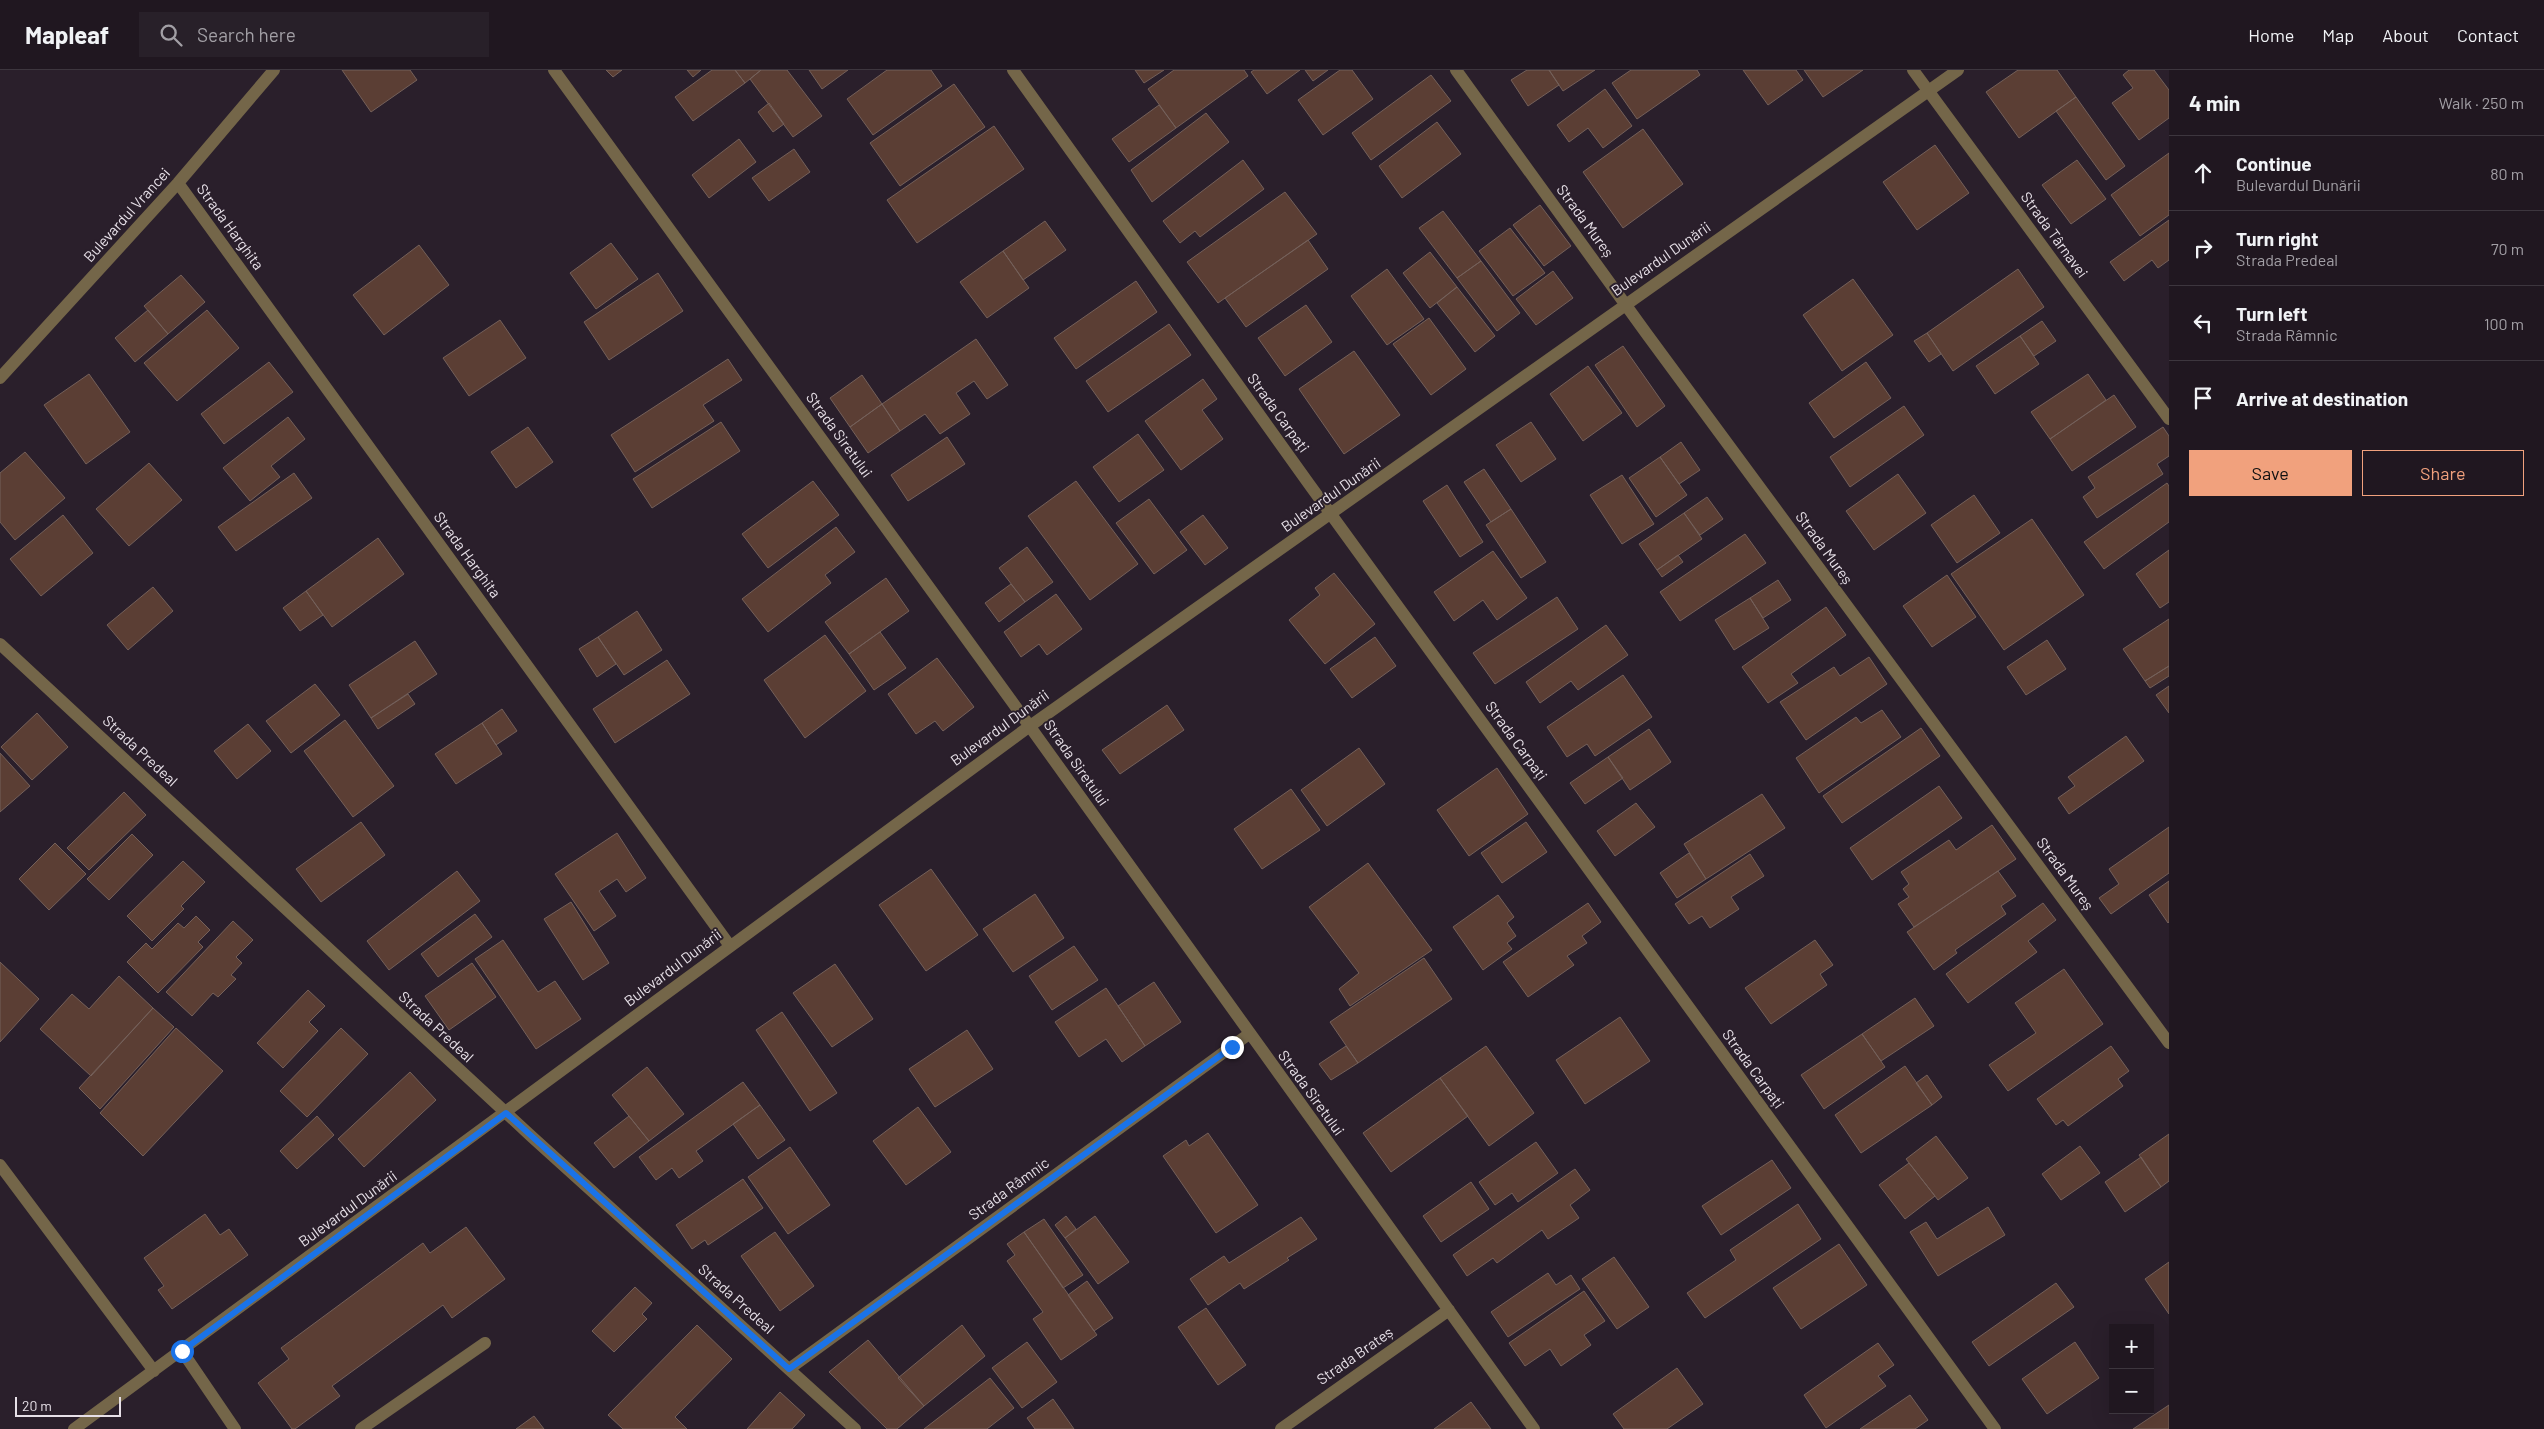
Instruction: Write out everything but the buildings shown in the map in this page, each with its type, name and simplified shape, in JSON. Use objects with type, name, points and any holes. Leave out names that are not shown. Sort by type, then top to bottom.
[{"type":"street","name":"Bulevardul Vrancei","points":[[0,378],[178,183],[274,70]]},
{"type":"street","name":"Strada Siretului","points":[[554,70],[1030,726],[1534,1429]]},
{"type":"street","name":"Strada Carpați","points":[[1013,70],[1332,515],[1995,1429]]},
{"type":"street","name":"Strada Mureș","points":[[1456,70],[1625,304],[2169,1043]]},
{"type":"street","name":"Strada Târnavei","points":[[1913,70],[2169,418]]},
{"type":"street","name":"Bulevardul Dunării","points":[[74,1429],[1030,726],[1332,515],[1625,304],[1958,70]]},
{"type":"street","name":"Strada Harghita","points":[[178,183],[730,946]]},
{"type":"street","name":"Strada Predeal","points":[[0,644],[506,1113],[855,1429]]},
{"type":"street","name":"Strada Râmnic","points":[[789,1369],[1249,1034]]},
{"type":"street","points":[[0,1165],[154,1371]]},
{"type":"street","name":"Strada Brateș","points":[[1281,1429],[1448,1310]]},
{"type":"street","points":[[361,1429],[485,1344]]},
{"type":"street","points":[[182,1351],[235,1429]]},
{"type":"route","points":[[182,1351],[506,1113],[789,1369],[1232,1047]]}]
